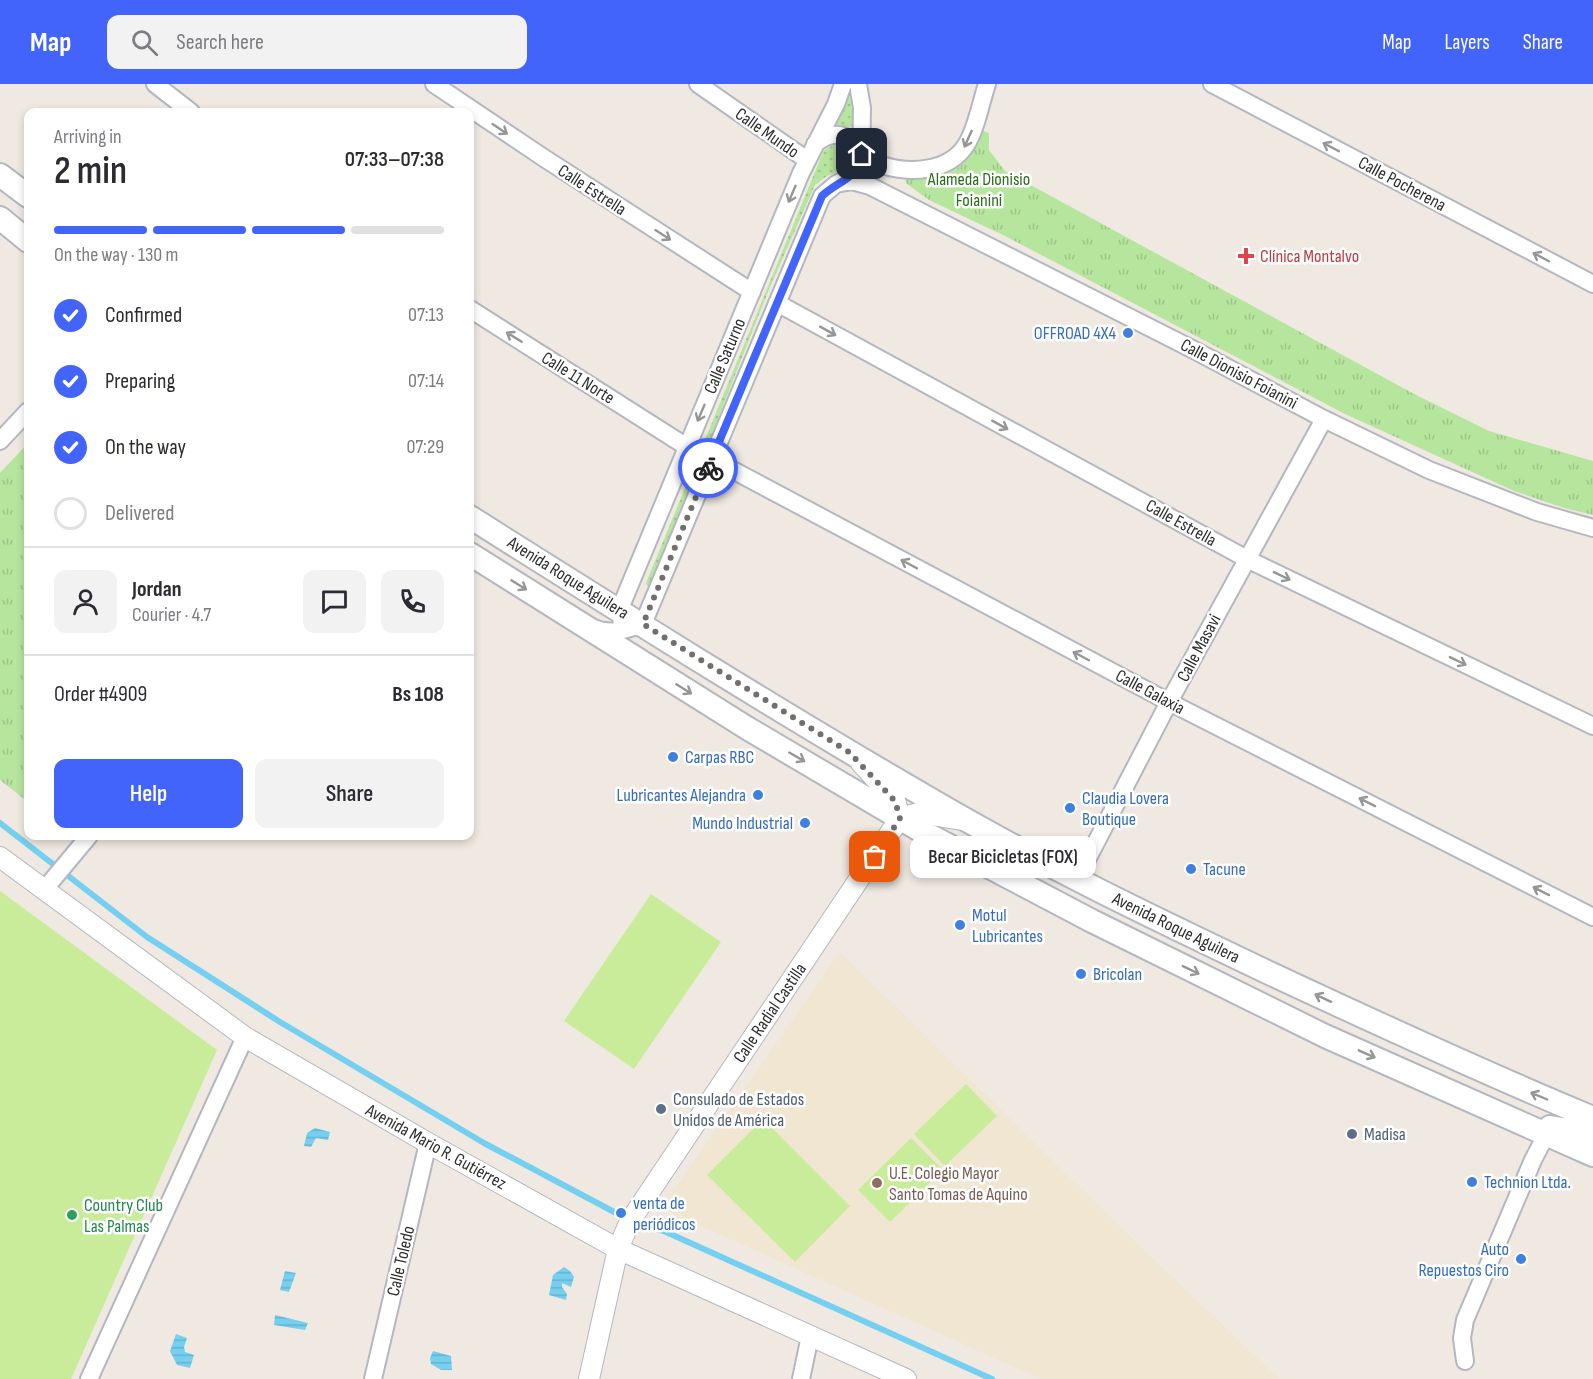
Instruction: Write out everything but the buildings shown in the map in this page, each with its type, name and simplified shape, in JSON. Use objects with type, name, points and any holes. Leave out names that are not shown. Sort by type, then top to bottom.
[{"type":"main road","points":[[0,175],[24,193]]},
{"type":"main road","points":[[0,218],[24,238]]},
{"type":"main road","name":"Avenida Roque Aguilera","points":[[474,520],[629,622],[971,822],[1077,879],[1420,1044],[1593,1118]]},
{"type":"main road","name":"Avenida Roque Aguilera","points":[[474,557],[747,728],[900,818],[1092,921],[1325,1036],[1593,1155]]},
{"type":"main road","points":[[1092,921],[1180,948],[1189,946],[1196,938]]},
{"type":"main road","points":[[1325,1036],[1336,1020],[1346,1018],[1400,1042],[1420,1044]]},
{"type":"main road","points":[[1516,1121],[1593,1134]]},
{"type":"street","points":[[155,84],[186,108]]},
{"type":"street","name":"Calle Estrella","points":[[435,84],[470,108]]},
{"type":"street","name":"Calle Mundo","points":[[698,84],[807,160]]},
{"type":"street","name":"Calle Saturno","points":[[629,622],[687,447],[807,160],[836,104],[843,84]]},
{"type":"street","points":[[858,84],[862,108],[862,154]]},
{"type":"street","points":[[815,145],[822,138],[841,135],[858,145],[862,154],[880,164],[898,169],[928,170],[950,161],[968,143],[987,84]]},
{"type":"street","name":"Calle Pocherena","points":[[1212,84],[1593,284]]},
{"type":"street","name":"Calle Estrella","points":[[474,110],[752,292]]},
{"type":"street","name":"Calle Saturno","points":[[629,622],[712,459],[822,196],[857,171],[862,154]]},
{"type":"street","name":"Calle Dionisio Foianini","points":[[862,154],[871,170],[898,200]]},
{"type":"street","points":[[898,169],[898,200]]},
{"type":"street","name":"Calle Dionisio Foianini","points":[[836,184],[852,181],[870,186],[1196,351],[1324,419],[1429,470],[1537,512],[1593,528]]},
{"type":"street","name":"Calle Estrella","points":[[777,303],[1247,559],[1593,726]]},
{"type":"street","name":"Calle 11 Norte","points":[[474,312],[687,447]]},
{"type":"street","points":[[0,441],[24,415]]},
{"type":"street","name":"Calle Masavi","points":[[1077,879],[1169,702],[1324,419]]},
{"type":"street","name":"Calle Galaxia","points":[[712,459],[1169,702],[1593,917]]},
{"type":"street","points":[[583,625],[598,630],[629,622],[631,643],[648,666]]},
{"type":"street","points":[[849,752],[895,801],[900,818],[919,813],[971,822]]},
{"type":"street","name":"Calle Radial Castilla","points":[[589,1379],[621,1241],[637,1210],[900,818]]},
{"type":"street","points":[[48,885],[86,840]]},
{"type":"street","name":"Avenida Mario R. Gutiérrez","points":[[0,857],[48,885],[245,1037],[428,1143],[810,1336],[906,1379]]},
{"type":"street","points":[[89,1379],[245,1037]]},
{"type":"street","points":[[1465,1361],[1462,1338],[1465,1320],[1533,1160],[1546,1135]]},
{"type":"street","name":"Calle Toledo","points":[[373,1379],[428,1143]]},
{"type":"street","points":[[801,1379],[810,1336]]},
{"type":"shaded area","name":"U.E. Colegio Mayor Santo Tomas de Aquino","points":[[840,952],[1279,1379],[1041,1379],[661,1208]]},
{"type":"green space","points":[[850,95],[854,127],[835,125],[848,97]]},
{"type":"green space","name":"Alameda Dionisio Foianini","points":[[980,130],[989,133],[989,150],[1005,171],[1416,395],[1489,431],[1593,461],[1593,515],[1514,491],[1345,414],[1005,236],[929,200],[907,184],[905,181],[908,177],[925,178],[942,175],[964,163],[976,144]]},
{"type":"green space","points":[[842,144],[848,146],[855,156],[849,168],[827,176],[815,185],[768,292],[653,583],[648,587],[646,583],[824,150]]},
{"type":"green space","points":[[24,447],[24,799],[0,780],[0,473]]},
{"type":"green space","name":"Country Club Las Palmas","points":[[0,891],[217,1050],[71,1379],[0,1379]]},
{"type":"green space","points":[[651,894],[721,942],[634,1069],[564,1021]]},
{"type":"green space","points":[[966,1084],[997,1116],[945,1166],[914,1134]]},
{"type":"green space","points":[[763,1119],[850,1206],[795,1262],[707,1175]]},
{"type":"green space","points":[[911,1138],[943,1170],[890,1222],[858,1190]]},
{"type":"water","points":[[315,1128],[330,1132],[328,1140],[316,1138],[311,1147],[304,1146],[307,1133]]},
{"type":"water","points":[[564,1267],[574,1277],[571,1287],[562,1283],[567,1294],[566,1300],[549,1295],[553,1275]]},
{"type":"water","points":[[285,1271],[296,1273],[289,1292],[280,1290]]},
{"type":"water","points":[[275,1315],[308,1323],[305,1330],[274,1325]]},
{"type":"water","points":[[176,1334],[187,1338],[185,1352],[194,1355],[190,1368],[177,1365],[170,1351]]},
{"type":"water","points":[[433,1351],[451,1356],[452,1370],[441,1370],[431,1364],[430,1358]]},
{"type":"waterway","points":[[0,823],[147,937],[280,1022],[484,1143],[618,1214]]},
{"type":"waterway","points":[[644,1225],[666,1232],[992,1379]]},
{"type":"way so far","points":[[708,468],[643,624],[849,752],[876,779],[895,801],[900,818],[875,857]]},
{"type":"place","name":"Clínica Montalvo","points":[[1246,256]]},
{"type":"place","name":"OFFROAD 4X4","points":[[1128,333]]},
{"type":"place","name":"Carpas RBC","points":[[673,757]]},
{"type":"place","name":"Lubricantes Alejandra","points":[[758,795]]},
{"type":"place","name":"Claudia Lovera Boutique","points":[[1070,808]]},
{"type":"place","name":"Mundo Industrial","points":[[805,823]]},
{"type":"place","name":"Becar Bicicletas (FOX)","points":[[875,857]]},
{"type":"place","name":"Tacune","points":[[1191,869]]},
{"type":"place","name":"Motul Lubricantes","points":[[960,925]]},
{"type":"place","name":"Bricolan","points":[[1081,974]]},
{"type":"place","name":"Consulado de Estados Unidos de América","points":[[661,1109]]},
{"type":"place","name":"Madisa","points":[[1352,1134]]},
{"type":"place","name":"Technion Ltda.","points":[[1472,1182]]},
{"type":"place","name":"U.E. Colegio Mayor Santo Tomas de Aquino","points":[[877,1183]]},
{"type":"place","name":"venta de periódicos","points":[[621,1213]]},
{"type":"place","name":"Country Club Las Palmas","points":[[72,1215]]},
{"type":"place","name":"Auto Repuestos Ciro","points":[[1521,1259]]},
{"type":"route","points":[[708,468],[822,196],[857,171],[862,154]]}]
